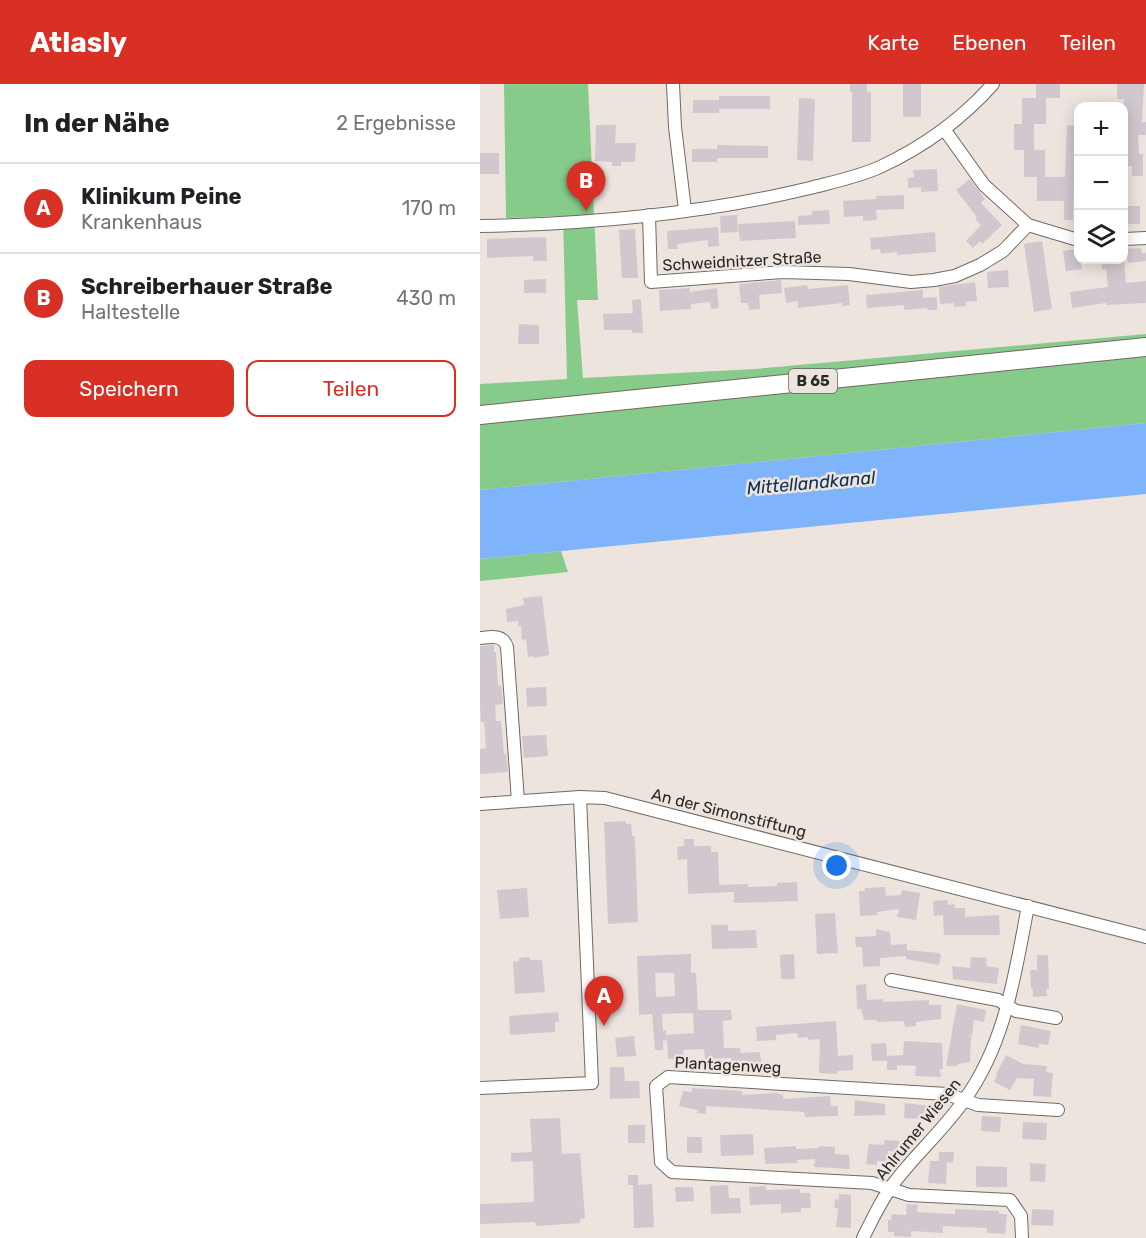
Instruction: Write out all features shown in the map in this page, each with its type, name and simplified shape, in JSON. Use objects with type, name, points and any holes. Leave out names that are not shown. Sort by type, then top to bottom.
[{"type":"main road","name":"B 65","points":[[480,415],[1146,347]]},
{"type":"street","points":[[673,84],[675,133],[685,210]]},
{"type":"street","points":[[480,226],[559,223],[685,210],[775,196],[877,168],[914,150],[944,129],[968,110],[987,86]]},
{"type":"street","points":[[944,129],[984,185],[1028,225],[1074,239]]},
{"type":"street","name":"Schweidnitzer Straße","points":[[649,215],[651,282],[783,272],[849,274],[910,282],[934,280],[956,276],[980,265],[1003,251],[1028,225]]},
{"type":"street","points":[[1128,239],[1146,238]]},
{"type":"street","points":[[480,638],[497,637],[506,642],[518,801]]},
{"type":"street","points":[[480,1088],[592,1083],[580,798]]},
{"type":"street","name":"An der Simonstiftung","points":[[480,804],[605,798],[1146,936]]},
{"type":"street","name":"Ahlrumer Wiesen","points":[[863,1238],[891,1188],[965,1100],[985,1067],[1009,1006],[1028,906]]},
{"type":"street","points":[[891,980],[998,1000],[1016,1011],[1056,1018]]},
{"type":"street","name":"Plantagenweg","points":[[891,1188],[872,1183],[672,1172],[661,1162],[656,1086],[668,1077],[947,1094],[965,1100]]},
{"type":"street","points":[[965,1100],[978,1105],[1058,1110]]},
{"type":"street","points":[[891,1188],[909,1195],[1010,1200],[1021,1216],[1022,1238]]},
{"type":"green space","points":[[504,84],[588,84],[598,300],[577,300],[583,378],[755,369],[1146,334],[1146,423],[480,490],[480,384],[567,379],[563,216],[506,218]]},
{"type":"green space","points":[[561,551],[568,572],[480,581],[480,559]]},
{"type":"water","name":"Mittellandkanal","points":[[1146,423],[1146,494],[480,559],[480,490]]},
{"type":"building","points":[[850,84],[867,84],[867,92],[871,92],[871,142],[852,142]]},
{"type":"building","points":[[903,84],[921,84],[921,117],[903,117]]},
{"type":"building","points":[[1036,84],[1060,84],[1060,98],[1046,98],[1046,124],[1034,124],[1034,150],[1045,150],[1045,177],[1065,177],[1067,125],[1074,126],[1073,220],[1064,220],[1064,201],[1037,201],[1037,177],[1024,177],[1024,150],[1014,150],[1014,124],[1022,124],[1022,98],[1036,98]]},
{"type":"building","points":[[1117,84],[1144,84],[1142,122],[1146,122],[1146,135],[1138,135],[1139,154],[1143,154],[1143,176],[1132,176],[1132,166],[1128,166],[1128,102],[1124,102],[1124,99],[1117,99]]},
{"type":"building","points":[[719,96],[770,96],[770,109],[719,109],[719,113],[693,113],[693,100],[719,100]]},
{"type":"building","points":[[799,98],[815,99],[813,161],[797,160]]},
{"type":"building","points":[[596,125],[616,125],[615,143],[636,143],[635,162],[621,162],[621,166],[612,166],[612,162],[595,161]]},
{"type":"building","points":[[717,145],[768,146],[768,158],[717,158],[717,162],[692,162],[692,149],[717,149]]},
{"type":"building","points":[[480,153],[499,153],[499,174],[480,174]]},
{"type":"building","points":[[937,169],[938,191],[921,192],[921,187],[908,188],[908,178],[914,177],[913,170]]},
{"type":"building","points":[[970,179],[985,199],[981,203],[1002,225],[982,244],[980,241],[973,248],[966,241],[981,225],[956,190]]},
{"type":"building","points":[[904,195],[904,209],[876,210],[877,220],[863,221],[863,216],[844,217],[843,201]]},
{"type":"building","points":[[1128,206],[1140,206],[1140,224],[1128,224]]},
{"type":"building","points":[[829,210],[830,224],[798,225],[798,216],[812,215],[812,211]]},
{"type":"building","points":[[737,215],[738,232],[721,233],[720,216]]},
{"type":"building","points":[[795,221],[796,238],[740,241],[738,224]]},
{"type":"building","points":[[718,227],[719,246],[708,247],[708,240],[677,244],[678,249],[668,249],[667,231]]},
{"type":"building","points":[[635,229],[638,278],[622,278],[619,230]]},
{"type":"building","points":[[935,232],[936,252],[897,255],[897,252],[881,254],[880,249],[871,250],[870,238]]},
{"type":"building","points":[[546,237],[547,261],[533,261],[533,256],[487,258],[487,239]]},
{"type":"building","points":[[1042,241],[1052,309],[1034,312],[1024,244]]},
{"type":"building","points":[[1141,248],[1142,253],[1146,253],[1146,261],[1128,263],[1128,249]]},
{"type":"building","points":[[1074,250],[1074,264],[1081,264],[1082,269],[1066,271],[1063,251]]},
{"type":"building","points":[[1102,264],[1124,264],[1126,283],[1146,281],[1146,303],[1106,305],[1106,303],[1072,308],[1070,292],[1108,287],[1106,269],[1102,270]]},
{"type":"building","points":[[1008,270],[1009,287],[988,288],[987,272]]},
{"type":"building","points":[[546,279],[546,293],[524,293],[524,280]]},
{"type":"building","points":[[781,280],[782,293],[759,295],[760,309],[749,310],[748,303],[741,303],[739,284]]},
{"type":"building","points":[[975,282],[977,301],[965,302],[966,306],[954,307],[954,303],[940,304],[939,287]]},
{"type":"building","points":[[807,285],[808,289],[848,285],[850,305],[842,306],[842,303],[798,308],[798,301],[786,303],[784,288]]},
{"type":"building","points":[[690,288],[690,292],[717,288],[719,308],[711,309],[710,302],[691,304],[691,309],[660,311],[659,290]]},
{"type":"building","points":[[923,290],[923,298],[937,297],[937,310],[927,310],[927,308],[904,310],[904,305],[867,308],[866,295]]},
{"type":"building","points":[[641,299],[643,333],[632,333],[632,330],[604,330],[603,314],[633,313],[632,300]]},
{"type":"building","points":[[519,324],[539,325],[539,344],[518,344]]},
{"type":"building","points":[[542,596],[549,655],[528,657],[526,639],[522,640],[521,626],[518,626],[518,621],[507,622],[506,609],[524,605],[523,598]]},
{"type":"building","points":[[494,645],[498,686],[501,685],[503,704],[495,705],[496,721],[501,721],[508,772],[480,774],[480,749],[486,748],[480,706],[480,646]]},
{"type":"building","points":[[546,687],[547,706],[527,707],[526,688]]},
{"type":"building","points":[[546,735],[548,756],[524,758],[522,736]]},
{"type":"building","points":[[626,821],[626,824],[631,824],[632,836],[635,836],[638,922],[608,924],[604,822]]},
{"type":"building","points":[[684,839],[694,839],[694,846],[711,846],[711,852],[718,852],[719,885],[777,886],[777,883],[797,882],[798,901],[734,903],[734,892],[688,894],[687,859],[678,860],[677,847],[684,846]]},
{"type":"building","points":[[885,887],[886,896],[901,895],[902,890],[920,893],[916,920],[897,917],[899,909],[877,912],[877,915],[860,916],[859,891],[865,891],[865,888]]},
{"type":"building","points":[[527,888],[529,917],[500,919],[497,890]]},
{"type":"building","points":[[947,900],[948,905],[954,904],[955,908],[965,908],[965,917],[999,915],[1000,935],[944,935],[943,915],[934,916],[933,901]]},
{"type":"building","points":[[835,913],[838,953],[817,954],[815,914]]},
{"type":"building","points":[[711,925],[728,925],[728,931],[756,930],[757,948],[712,949]]},
{"type":"building","points":[[876,929],[890,932],[891,945],[907,944],[907,950],[939,953],[941,955],[939,965],[906,959],[906,956],[880,958],[880,966],[863,967],[862,947],[856,947],[855,937],[876,936]]},
{"type":"building","points":[[691,954],[691,973],[696,973],[698,1010],[731,1010],[732,1020],[723,1021],[724,1048],[740,1048],[741,1053],[760,1052],[762,1069],[740,1068],[740,1063],[731,1063],[731,1058],[705,1059],[704,1049],[683,1050],[684,1058],[668,1059],[667,1040],[663,1041],[663,1050],[655,1050],[652,1014],[639,1015],[637,956]],"holes":[[[655,973],[674,973],[675,996],[656,997]],[[693,1013],[694,1033],[666,1035],[666,1030],[663,1031],[662,1014]]]},
{"type":"building","points":[[794,954],[795,979],[781,979],[780,955]]},
{"type":"building","points":[[1037,955],[1048,955],[1049,989],[1046,989],[1047,996],[1033,997],[1033,989],[1031,989],[1030,970],[1037,970]]},
{"type":"building","points":[[530,957],[530,960],[542,960],[545,992],[515,994],[513,962],[519,961],[519,958]]},
{"type":"building","points":[[971,957],[987,958],[986,966],[999,968],[997,984],[953,979],[952,966],[970,968]]},
{"type":"building","points":[[866,984],[867,1000],[883,999],[883,1002],[929,1000],[929,1005],[941,1005],[941,1019],[916,1022],[916,1026],[905,1027],[904,1021],[864,1020],[861,1009],[857,1009],[856,985]]},
{"type":"building","points":[[957,1004],[986,1010],[984,1022],[974,1020],[972,1036],[968,1035],[971,1037],[970,1062],[958,1064],[958,1066],[946,1066]]},
{"type":"building","points":[[558,1012],[559,1022],[555,1022],[555,1032],[510,1035],[509,1016]]},
{"type":"building","points":[[836,1021],[838,1056],[853,1055],[853,1070],[837,1071],[837,1074],[819,1073],[820,1039],[798,1038],[797,1033],[776,1035],[776,1040],[757,1041],[756,1027]]},
{"type":"building","points":[[1021,1025],[1051,1031],[1048,1045],[1039,1044],[1038,1048],[1018,1044]]},
{"type":"building","points":[[634,1036],[636,1056],[617,1057],[615,1038]]},
{"type":"building","points":[[904,1041],[942,1043],[941,1077],[915,1076],[916,1066],[897,1065],[897,1070],[887,1070],[887,1061],[872,1061],[871,1044],[886,1043],[887,1056],[903,1055]]},
{"type":"building","points":[[1006,1055],[1023,1064],[1047,1066],[1046,1072],[1053,1073],[1051,1097],[1033,1096],[1034,1079],[1017,1078],[1010,1090],[994,1082]]},
{"type":"building","points":[[610,1067],[624,1067],[625,1081],[639,1081],[640,1098],[610,1099]]},
{"type":"building","points":[[692,1088],[742,1091],[742,1095],[777,1093],[783,1095],[783,1099],[830,1096],[831,1106],[838,1106],[838,1116],[805,1117],[804,1112],[706,1106],[706,1114],[697,1113],[698,1110],[679,1106],[683,1091],[692,1092]]},
{"type":"building","points":[[855,1100],[885,1104],[885,1115],[854,1116]]},
{"type":"building","points":[[905,1103],[929,1106],[928,1119],[904,1118]]},
{"type":"building","points":[[982,1116],[1001,1117],[1000,1132],[981,1131]]},
{"type":"building","points":[[560,1118],[562,1154],[580,1153],[585,1218],[580,1219],[580,1223],[536,1226],[535,1222],[480,1224],[480,1204],[534,1202],[533,1161],[511,1162],[511,1153],[532,1152],[530,1119]]},
{"type":"building","points":[[1023,1122],[1047,1123],[1046,1140],[1022,1139]]},
{"type":"building","points":[[628,1125],[645,1125],[645,1143],[628,1143]]},
{"type":"building","points":[[753,1134],[754,1155],[721,1156],[720,1135]]},
{"type":"building","points":[[687,1137],[702,1137],[702,1153],[687,1153]]},
{"type":"building","points":[[885,1140],[899,1141],[899,1152],[888,1151],[888,1162],[877,1161],[877,1165],[866,1164],[869,1144],[884,1145]]},
{"type":"building","points":[[796,1146],[796,1149],[819,1148],[819,1146],[835,1147],[835,1154],[849,1155],[850,1169],[814,1167],[815,1159],[797,1160],[797,1163],[765,1164],[764,1148]]},
{"type":"building","points":[[939,1152],[954,1152],[953,1163],[947,1162],[946,1184],[928,1183],[930,1161],[939,1161]]},
{"type":"building","points":[[1030,1163],[1046,1164],[1045,1182],[1030,1181]]},
{"type":"building","points":[[976,1166],[1007,1167],[1007,1187],[976,1187]]},
{"type":"building","points":[[628,1175],[638,1175],[638,1185],[652,1184],[654,1227],[634,1228],[633,1185],[628,1185]]},
{"type":"building","points":[[728,1185],[729,1198],[740,1198],[741,1213],[711,1214],[710,1186]]},
{"type":"building","points":[[766,1186],[766,1190],[800,1189],[800,1193],[810,1193],[811,1208],[801,1208],[801,1212],[781,1213],[781,1204],[750,1205],[749,1187]]},
{"type":"building","points":[[675,1187],[693,1187],[694,1201],[676,1202]]},
{"type":"building","points":[[839,1194],[851,1195],[851,1228],[836,1227],[838,1208],[834,1208],[835,1199],[839,1200]]},
{"type":"building","points":[[907,1204],[918,1205],[917,1212],[955,1214],[955,1209],[999,1211],[999,1214],[1007,1214],[1005,1234],[987,1233],[987,1228],[943,1226],[943,1233],[911,1231],[911,1237],[894,1236],[894,1232],[888,1232],[888,1220],[891,1220],[892,1214],[906,1215]]},
{"type":"building","points":[[1032,1209],[1054,1210],[1053,1226],[1031,1225]]},
{"type":"place","name":"Schreiberhauer Straße","points":[[586,211]]},
{"type":"place","name":"Klinikum Peine","points":[[604,1026]]}]
